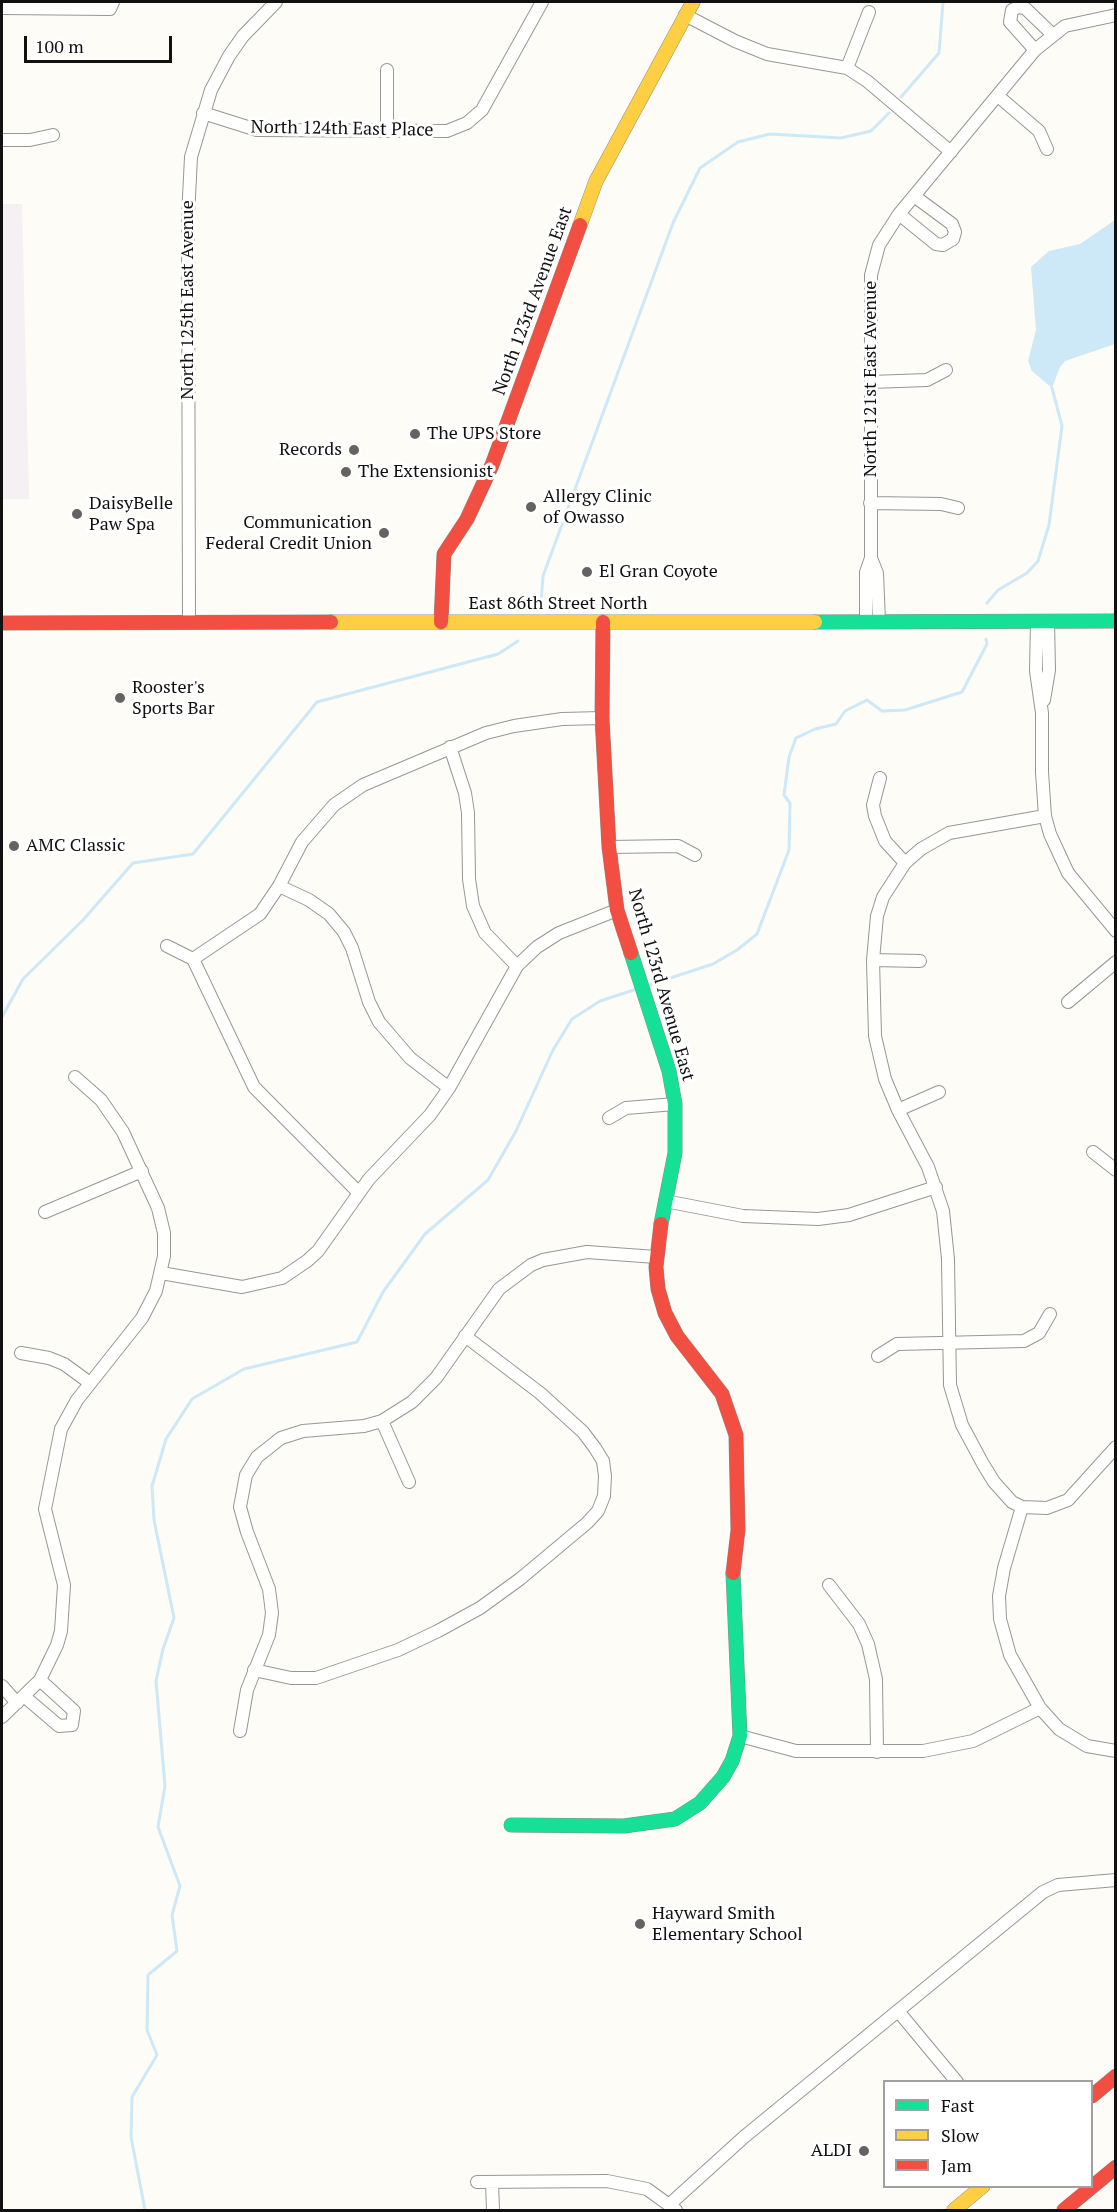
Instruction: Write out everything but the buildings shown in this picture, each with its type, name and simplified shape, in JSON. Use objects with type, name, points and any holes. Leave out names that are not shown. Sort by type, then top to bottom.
[{"type":"main road","name":"North 123rd Avenue East","points":[[441,622],[444,554],[467,519],[489,473],[596,181],[693,2]]},
{"type":"main road","name":"East 86th Street North","points":[[2,623],[1116,621]]},
{"type":"main road","name":"North 123rd Avenue East","points":[[511,1825],[648,1825],[685,1814],[707,1796],[723,1777],[732,1761],[740,1736],[733,1562],[738,1508],[736,1435],[722,1394],[677,1336],[665,1313],[658,1289],[656,1257],[675,1152],[675,1104],[669,1071],[617,910],[609,847],[602,718],[603,622]]},
{"type":"main road","points":[[1093,2095],[1116,2076]]},
{"type":"main road","points":[[1093,2186],[1116,2167]]},
{"type":"main road","points":[[954,2211],[982,2188]]},
{"type":"main road","points":[[1064,2211],[1091,2188]]},
{"type":"street","name":"North 125th East Avenue","points":[[189,623],[188,207],[191,157],[211,90],[229,56],[243,36],[276,2]]},
{"type":"street","name":"North 124th East Place","points":[[203,113],[257,130],[447,131],[467,123],[482,110],[542,2]]},
{"type":"street","points":[[2,8],[112,5]]},
{"type":"street","points":[[847,68],[861,38],[869,12]]},
{"type":"street","points":[[686,15],[735,41],[767,54],[847,68],[867,81],[951,152]]},
{"type":"street","name":"North 121st East Avenue","points":[[872,622],[877,573],[871,558],[871,275],[879,245],[899,214],[1044,43],[1065,26],[1116,15]]},
{"type":"street","points":[[387,70],[387,131]]},
{"type":"street","points":[[998,96],[1039,131],[1047,149]]},
{"type":"street","points":[[2,140],[30,140],[53,135]]},
{"type":"street","points":[[899,214],[936,244],[944,245],[953,239],[955,232],[952,224],[914,196]]},
{"type":"street","points":[[871,382],[927,380],[946,370]]},
{"type":"street","points":[[870,503],[940,504],[958,508]]},
{"type":"street","points":[[1042,621],[1049,670],[1042,713],[1045,816],[1050,834],[1068,873],[1116,932]]},
{"type":"street","points":[[193,960],[247,925],[264,909],[302,842],[334,805],[378,777],[450,747],[514,726],[562,719],[602,718]]},
{"type":"street","points":[[450,747],[465,793],[468,813],[470,887],[473,906],[485,933],[517,966]]},
{"type":"street","points":[[880,778],[873,805],[875,816],[885,840],[904,862]]},
{"type":"street","points":[[1045,816],[949,833],[904,862],[892,880],[880,906],[874,934],[876,1036],[885,1079],[936,1187],[946,1234],[947,1343],[950,1384],[962,1425],[994,1482],[1012,1502],[1022,1507],[1047,1508],[1068,1500],[1116,1447]]},
{"type":"street","points":[[609,847],[678,846],[695,855]]},
{"type":"street","points":[[279,886],[309,900],[337,923],[352,948],[369,1002],[379,1022],[410,1058],[449,1088]]},
{"type":"street","points":[[162,1273],[242,1287],[282,1278],[296,1270],[318,1251],[358,1192],[430,1115],[449,1088],[517,966],[537,947],[559,933],[617,910]]},
{"type":"street","points":[[167,946],[193,960],[254,1087],[358,1192]]},
{"type":"street","points":[[873,960],[920,961]]},
{"type":"street","points":[[1068,1002],[1116,962]]},
{"type":"street","points":[[2,1717],[40,1680],[57,1645],[65,1601],[61,1568],[47,1525],[46,1498],[61,1429],[68,1414],[90,1383],[142,1318],[162,1273],[162,1222],[142,1171],[109,1110],[75,1077]]},
{"type":"street","points":[[898,1110],[939,1092]]},
{"type":"street","points":[[609,1118],[626,1108],[675,1104]]},
{"type":"street","points":[[1093,1152],[1116,1170]]},
{"type":"street","points":[[45,1212],[142,1171]]},
{"type":"street","points":[[665,1201],[743,1216],[818,1219],[849,1215],[936,1187]]},
{"type":"street","points":[[240,1731],[244,1702],[269,1635],[271,1603],[242,1519],[243,1486],[246,1475],[257,1457],[281,1438],[303,1431],[351,1428],[382,1421],[424,1390],[499,1289],[515,1276],[543,1260],[587,1252],[656,1257]]},
{"type":"street","points":[[878,1356],[897,1344],[1024,1341],[1039,1333],[1050,1314]]},
{"type":"street","points":[[255,1670],[300,1679],[315,1678],[398,1650],[480,1608],[520,1579],[587,1523],[598,1511],[604,1496],[603,1461],[583,1432],[540,1393],[465,1336]]},
{"type":"street","points":[[21,1353],[49,1358],[64,1364],[90,1383]]},
{"type":"street","points":[[382,1421],[408,1482]]},
{"type":"street","points":[[1022,1507],[1004,1568],[999,1596],[1000,1619],[1010,1655],[1040,1708],[1059,1729],[1087,1746],[1116,1751]]},
{"type":"street","points":[[829,1586],[859,1624],[868,1644],[876,1679],[877,1752]]},
{"type":"street","points":[[2,1686],[58,1726],[72,1725],[74,1710],[40,1680]]},
{"type":"street","points":[[740,1736],[796,1751],[923,1752],[955,1746],[991,1734],[1040,1708]]},
{"type":"street","points":[[477,2182],[607,2181],[647,2189],[673,2207],[744,2137],[1043,1892],[1058,1885],[1116,1880]]},
{"type":"street","points":[[898,2011],[955,2080]]},
{"type":"street","points":[[492,2182],[493,2211]]},
{"type":"shaded area","points":[[2,204],[22,204],[29,499],[2,499]]},
{"type":"water","points":[[1115,220],[1115,344],[1065,361],[1060,367],[1052,388],[1032,371],[1028,361],[1036,330],[1031,267],[1049,251],[1080,244]]},
{"type":"waterway","points":[[901,97],[939,53],[943,2]]},
{"type":"waterway","points":[[541,603],[543,576],[673,223],[700,168],[738,142],[770,134],[841,138],[871,131],[889,113]]},
{"type":"waterway","points":[[987,603],[998,590],[1027,573],[1038,561],[1049,525],[1062,426],[1052,388]]},
{"type":"waterway","points":[[646,986],[713,964],[737,950],[757,934],[789,850],[790,803],[784,795],[789,757],[796,738],[815,729],[836,724],[845,711],[867,700],[882,711],[905,710],[962,692],[987,644],[986,639]]},
{"type":"waterway","points":[[2,1017],[23,979],[83,920],[133,863],[193,854],[317,702],[498,654],[518,641]]},
{"type":"waterway","points":[[145,2210],[131,2137],[132,2097],[157,2055],[147,2030],[148,1975],[177,1951],[172,1915],[180,1886],[158,1827],[165,1786],[156,1681],[163,1649],[174,1618],[154,1520],[152,1486],[166,1439],[192,1399],[244,1369],[357,1342],[383,1292],[425,1234],[488,1180],[516,1131],[553,1050],[572,1019],[600,1001],[637,989]]},
{"type":"traffic: fast","points":[[815,622],[1116,621]]},
{"type":"traffic: fast","points":[[631,953],[669,1071],[675,1104],[675,1153],[661,1224]]},
{"type":"traffic: fast","points":[[511,1825],[624,1826],[675,1819],[700,1803],[723,1777],[732,1761],[740,1736],[733,1573]]},
{"type":"traffic: slow","points":[[580,225],[596,181],[693,2]]},
{"type":"traffic: slow","points":[[331,622],[815,622]]},
{"type":"traffic: slow","points":[[954,2210],[981,2188]]},
{"type":"traffic: jam","points":[[441,622],[444,554],[467,519],[492,465],[580,225]]},
{"type":"traffic: jam","points":[[2,623],[331,622]]},
{"type":"traffic: jam","points":[[603,622],[602,718],[609,847],[617,910],[631,953]]},
{"type":"traffic: jam","points":[[661,1224],[656,1267],[658,1289],[665,1313],[677,1336],[722,1394],[736,1435],[738,1530],[733,1573]]},
{"type":"traffic: jam","points":[[1093,2095],[1116,2076]]},
{"type":"traffic: jam","points":[[1093,2186],[1116,2167]]},
{"type":"traffic: jam","points":[[1064,2210],[1091,2188]]},
{"type":"place","name":"The UPS Store","points":[[415,434]]},
{"type":"place","name":"Records","points":[[354,450]]},
{"type":"place","name":"The Extensionist","points":[[346,472]]},
{"type":"place","name":"Allergy Clinic of Owasso","points":[[531,507]]},
{"type":"place","name":"DaisyBelle Paw Spa","points":[[77,514]]},
{"type":"place","name":"Communication Federal Credit Union","points":[[384,533]]},
{"type":"place","name":"El Gran Coyote","points":[[587,572]]},
{"type":"place","name":"Rooster's Sports Bar","points":[[120,698]]},
{"type":"place","name":"AMC Classic","points":[[14,846]]},
{"type":"place","name":"Hayward Smith Elementary School","points":[[640,1924]]},
{"type":"place","name":"ALDI","points":[[864,2151]]}]
